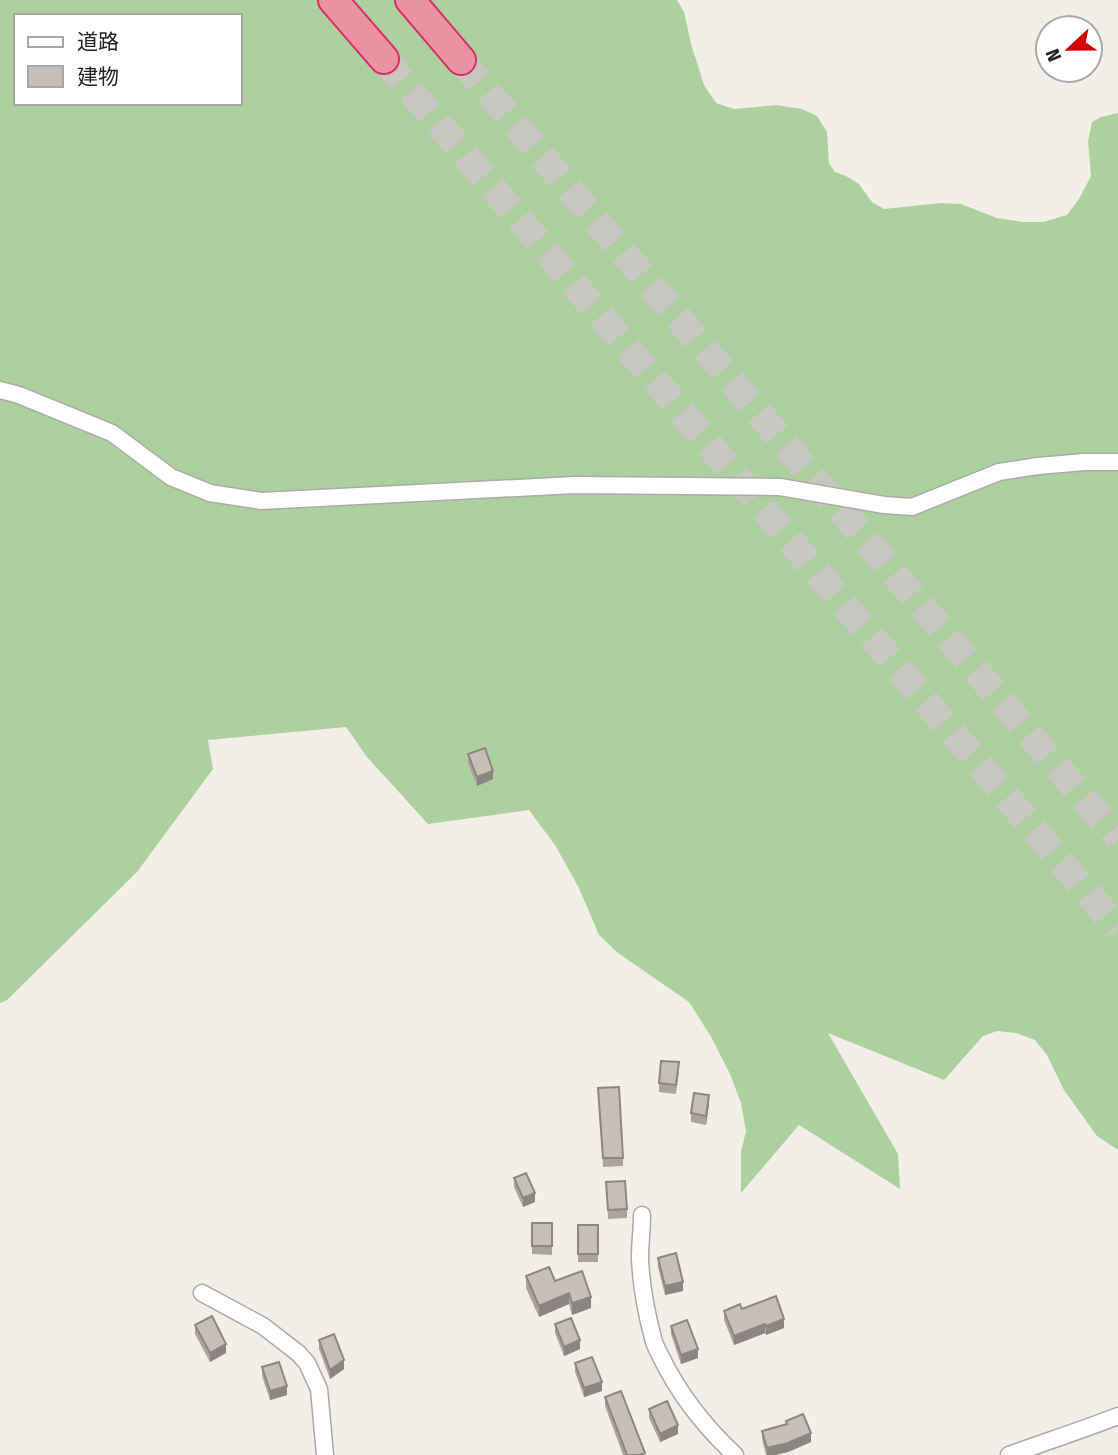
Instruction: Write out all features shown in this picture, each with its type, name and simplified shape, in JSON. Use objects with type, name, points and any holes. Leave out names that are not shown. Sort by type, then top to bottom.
[{"type":"highway","points":[[333,0],[384,60]]},
{"type":"highway","points":[[411,0],[461,60]]},
{"type":"street","points":[[0,390],[19,395],[112,433],[171,477],[210,493],[261,501],[575,485],[780,487],[884,505],[912,507],[999,472],[1072,463],[1118,462]]},
{"type":"street","points":[[642,1215],[640,1259],[653,1340],[671,1377],[691,1406],[716,1437],[735,1455]]},
{"type":"street","points":[[202,1293],[263,1326],[307,1363],[319,1389],[325,1455]]},
{"type":"street","points":[[1009,1455],[1118,1416]]},
{"type":"green space","points":[[0,0],[677,0],[684,12],[704,85],[716,103],[734,109],[776,105],[802,109],[817,116],[827,132],[829,163],[835,172],[859,184],[872,202],[884,209],[941,203],[961,204],[997,218],[1022,222],[1043,222],[1067,215],[1091,176],[1088,141],[1092,122],[1118,113],[1118,1150],[1097,1136],[1064,1090],[1047,1055],[1035,1040],[1016,1033],[997,1031],[983,1036],[944,1080],[828,1033],[898,1154],[900,1189],[799,1125],[741,1193],[741,1152],[746,1131],[741,1103],[710,1035],[689,1002],[618,953],[599,935],[579,888],[555,845],[529,810],[428,824],[367,757],[346,727],[208,740],[213,769],[137,872],[7,1000],[0,1003]]},
{"type":"building","points":[[485,748],[493,771],[477,777],[468,754]]},
{"type":"building","points":[[661,1061],[679,1062],[676,1085],[659,1083]]},
{"type":"building","points":[[619,1087],[623,1158],[603,1158],[598,1088]]},
{"type":"building","points":[[694,1093],[709,1095],[706,1116],[691,1113]]},
{"type":"building","points":[[526,1173],[535,1193],[523,1198],[514,1178]]},
{"type":"building","points":[[625,1181],[627,1209],[608,1210],[606,1182]]},
{"type":"building","points":[[532,1223],[552,1223],[552,1246],[532,1246]]},
{"type":"building","points":[[578,1225],[598,1225],[598,1254],[578,1254]]},
{"type":"building","points":[[676,1253],[683,1282],[665,1286],[658,1258]]},
{"type":"building","points":[[549,1267],[555,1281],[582,1271],[591,1297],[572,1303],[569,1293],[539,1306],[526,1276]]},
{"type":"building","points":[[776,1296],[784,1319],[734,1336],[724,1311],[740,1304],[742,1309]]},
{"type":"building","points":[[212,1316],[226,1344],[210,1353],[195,1325]]},
{"type":"building","points":[[571,1318],[580,1340],[564,1347],[555,1324]]},
{"type":"building","points":[[687,1320],[698,1349],[681,1355],[671,1326]]},
{"type":"building","points":[[334,1334],[344,1360],[330,1370],[319,1340]]},
{"type":"building","points":[[592,1357],[602,1382],[584,1388],[575,1363]]},
{"type":"building","points":[[279,1362],[287,1386],[270,1391],[262,1367]]},
{"type":"building","points":[[621,1391],[645,1453],[640,1455],[627,1455],[605,1397]]},
{"type":"building","points":[[667,1401],[678,1425],[660,1434],[649,1409]]},
{"type":"building","points":[[803,1414],[811,1433],[767,1448],[762,1431],[787,1424],[786,1421]]},
{"type":"tunnel","points":[[384,59],[1118,929]]},
{"type":"tunnel","points":[[461,60],[1118,839]]}]
